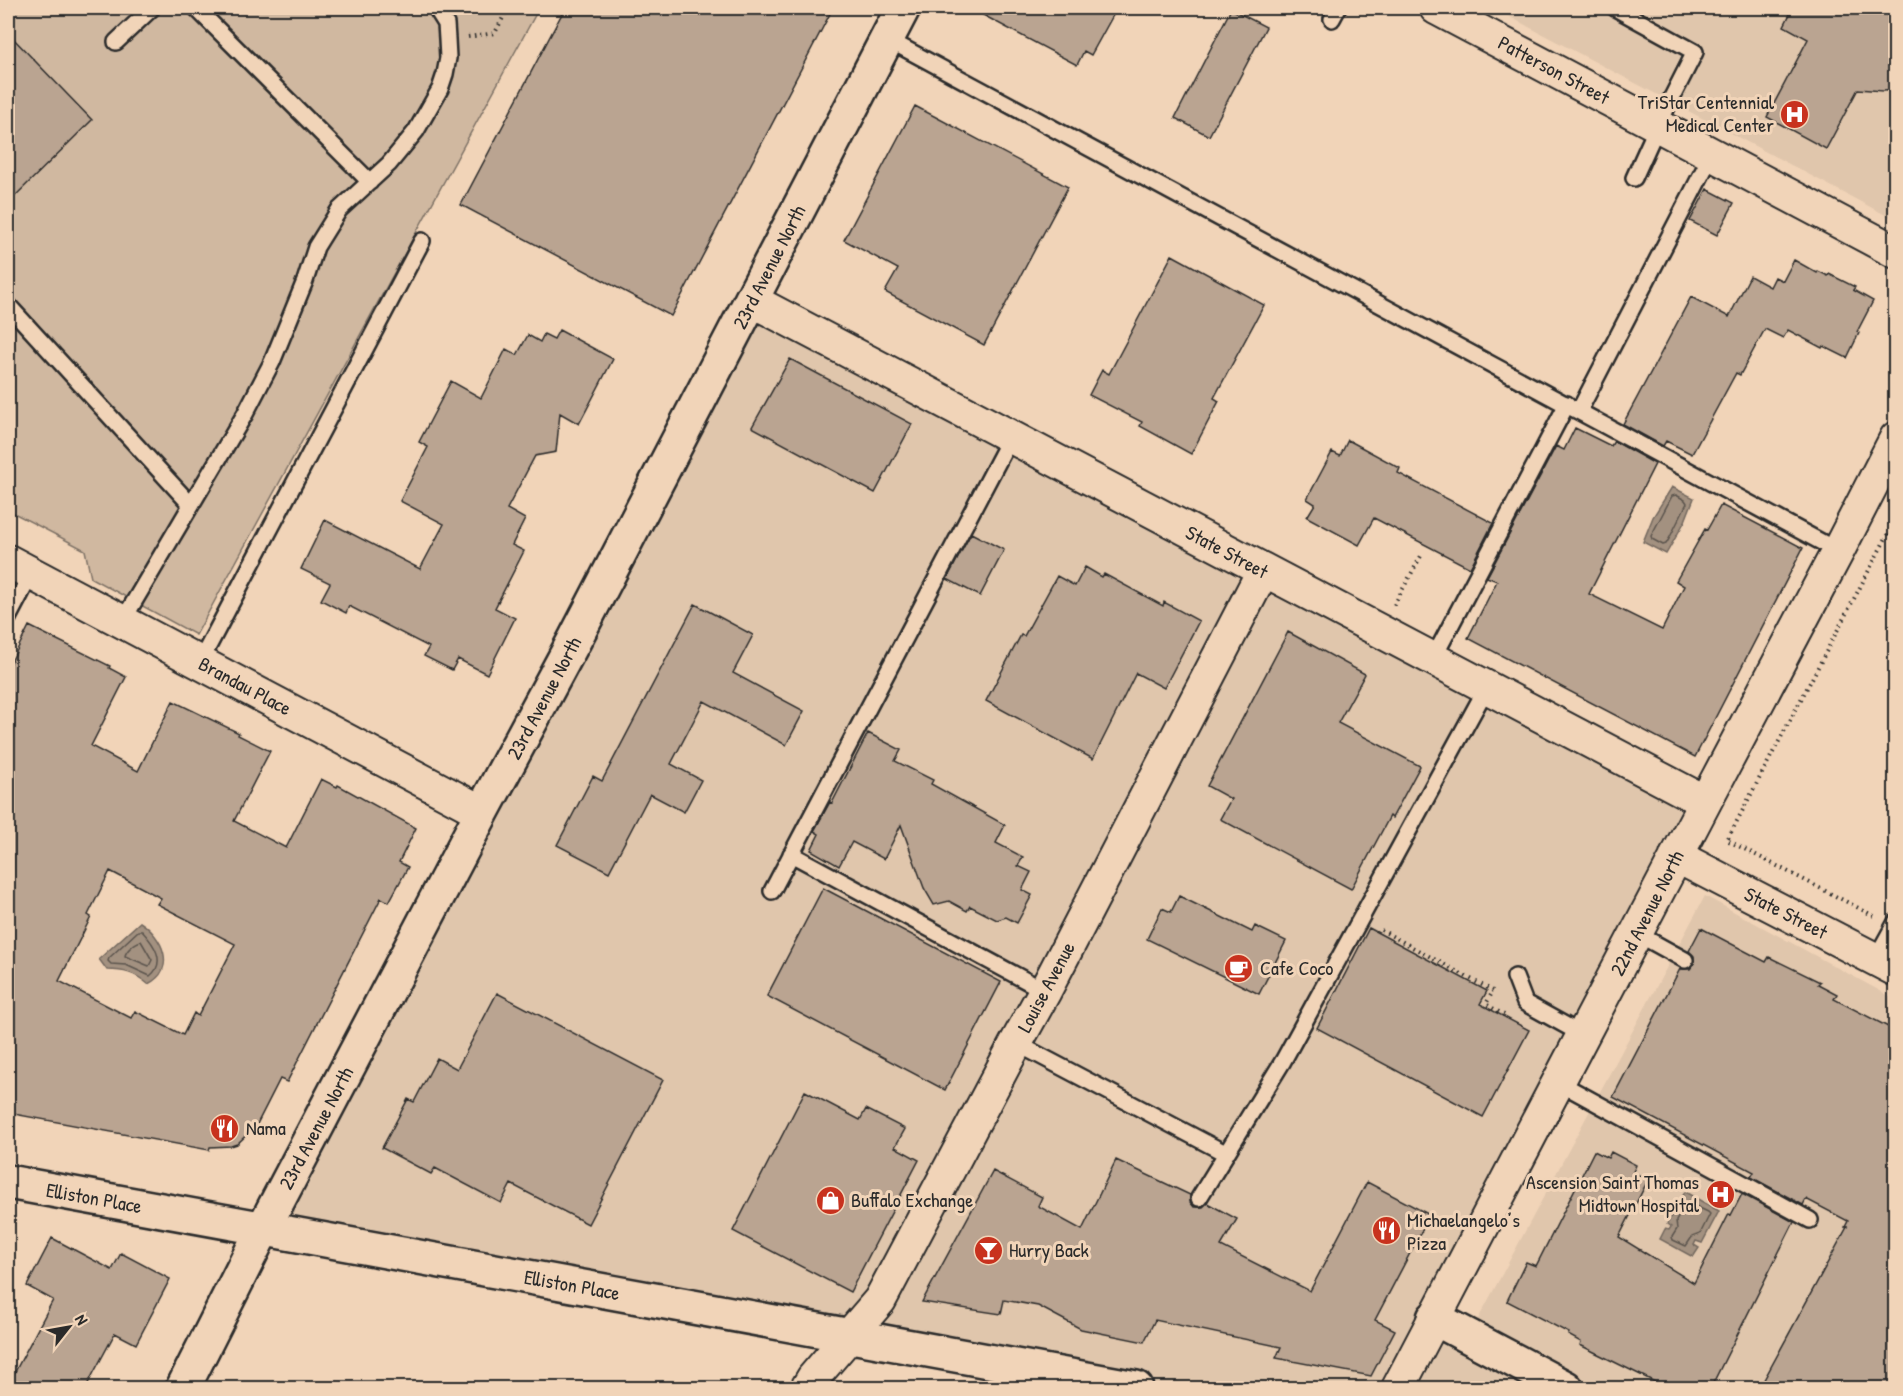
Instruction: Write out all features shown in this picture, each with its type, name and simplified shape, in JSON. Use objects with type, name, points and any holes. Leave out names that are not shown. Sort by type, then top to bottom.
[{"type":"street","name":"23rd Avenue North","points":[[183,1389],[263,1229],[581,629],[903,8]]},
{"type":"street","name":"Patterson Street","points":[[1436,8],[1896,252]]},
{"type":"street","name":"State Street","points":[[751,300],[1705,802]]},
{"type":"street","name":"22nd Avenue North","points":[[1398,1389],[1896,438]]},
{"type":"street","name":"Brandau Place","points":[[19,568],[482,812]]},
{"type":"street","name":"Louise Avenue","points":[[807,1389],[813,1378],[880,1300],[1016,1043],[1046,991],[1263,571]]},
{"type":"street","name":"State Street","points":[[1676,856],[1886,965]]},
{"type":"street","name":"Elliston Place","points":[[8,1182],[850,1335],[1076,1383],[1136,1389]]},
{"type":"street","points":[[1434,1318],[1566,1389]]},
{"type":"lane","points":[[116,42],[152,8]]},
{"type":"lane","points":[[196,8],[370,182]]},
{"type":"lane","points":[[122,621],[245,414],[272,362],[305,281],[316,246],[339,210],[389,164],[416,130],[440,89],[446,74],[448,58],[446,24],[436,8]]},
{"type":"lane","points":[[1615,8],[1695,52],[1634,178]]},
{"type":"lane","points":[[887,39],[1838,551]]},
{"type":"lane","points":[[1433,659],[1712,154]]},
{"type":"lane","points":[[200,662],[422,241]]},
{"type":"lane","points":[[8,305],[192,505]]},
{"type":"lane","points":[[772,891],[1011,437]]},
{"type":"lane","points":[[8,618],[19,568]]},
{"type":"lane","points":[[1199,1198],[1283,1061],[1362,920],[1487,687]]},
{"type":"lane","points":[[791,854],[1046,991]]},
{"type":"lane","points":[[1886,965],[1894,924]]},
{"type":"lane","points":[[1636,933],[1685,960]]},
{"type":"lane","points":[[1515,977],[1526,1003],[1583,1035]]},
{"type":"lane","points":[[1016,1043],[1225,1153]]},
{"type":"lane","points":[[1558,1082],[1810,1220]]},
{"type":"path","points":[[447,41],[495,33],[508,8]]},
{"type":"path","points":[[1894,924],[1727,840],[1896,519]]},
{"type":"path","points":[[1394,604],[1421,556]]},
{"type":"path","points":[[1393,937],[1493,991],[1486,1004],[1513,1019]]},
{"type":"shaded area","points":[[8,8],[539,8],[196,635],[91,578],[85,550],[8,510]]},
{"type":"shaded area","name":"TriStar Centennial Medical Center","points":[[1493,8],[1895,8],[1895,220]]},
{"type":"shaded area","points":[[745,313],[1705,802],[1434,1317],[1469,1336],[1705,896],[1895,999],[1895,1388],[1074,1388],[263,1229]]},
{"type":"water","points":[[1672,487],[1694,498],[1685,521],[1666,554],[1643,542],[1653,517]]},
{"type":"water","points":[[140,922],[155,935],[163,953],[162,970],[157,978],[148,984],[129,973],[107,970],[99,959]]},
{"type":"water","points":[[1685,1192],[1719,1211],[1702,1243],[1696,1241],[1694,1245],[1699,1248],[1693,1257],[1660,1239],[1665,1229],[1669,1230],[1671,1227],[1667,1224]]},
{"type":"building","points":[[565,8],[833,8],[671,316],[461,205]]},
{"type":"building","points":[[970,8],[1117,8],[1091,55],[1084,51],[1077,65]]},
{"type":"building","points":[[1793,8],[1896,8],[1896,90],[1858,89],[1826,149],[1767,117],[1808,39],[1784,26]]},
{"type":"building","points":[[1231,9],[1266,27],[1209,136],[1175,118]]},
{"type":"building","points":[[8,33],[92,120],[8,203]]},
{"type":"building","points":[[915,106],[1068,187],[984,345],[885,292],[898,269],[844,240]]},
{"type":"building","points":[[1707,189],[1734,203],[1717,235],[1690,221]]},
{"type":"building","points":[[1172,255],[1264,305],[1214,398],[1219,401],[1191,454],[1140,426],[1142,422],[1089,395],[1102,370],[1109,374]]},
{"type":"building","points":[[1794,260],[1817,273],[1818,271],[1828,276],[1829,274],[1855,287],[1853,290],[1873,301],[1847,358],[1788,330],[1783,338],[1765,329],[1740,375],[1736,373],[1692,454],[1666,441],[1663,446],[1623,424],[1691,297],[1729,317],[1750,276],[1770,287],[1775,277],[1783,281]]},
{"type":"building","points":[[559,330],[613,359],[579,424],[560,413],[556,452],[535,456],[507,509],[525,519],[512,545],[524,551],[495,608],[515,618],[487,674],[458,659],[452,670],[424,656],[429,647],[349,606],[346,613],[321,600],[330,583],[301,569],[325,520],[420,569],[444,524],[400,501],[428,447],[419,442],[451,381],[481,398],[506,349],[517,355],[528,335],[540,342],[544,334],[554,339]]},
{"type":"building","points":[[790,359],[912,424],[875,493],[752,427]]},
{"type":"building","points":[[1575,428],[1611,446],[1614,441],[1655,464],[1589,594],[1662,630],[1684,586],[1676,581],[1721,505],[1803,548],[1695,757],[1468,638],[1497,581],[1487,577],[1556,446],[1564,450]]},
{"type":"building","points":[[1348,440],[1400,468],[1398,473],[1493,523],[1470,568],[1374,518],[1359,545],[1307,517],[1315,504],[1307,499],[1332,452],[1340,456]]},
{"type":"building","points":[[971,533],[1004,550],[980,596],[947,579]]},
{"type":"building","points":[[1085,567],[1102,577],[1104,574],[1163,606],[1164,602],[1199,621],[1164,688],[1136,673],[1093,759],[986,701],[1021,635],[1024,636],[1057,576],[1075,586]]},
{"type":"building","points":[[695,604],[753,635],[733,673],[804,711],[786,745],[704,701],[671,764],[701,780],[684,812],[650,794],[609,872],[557,845],[593,776],[602,781]]},
{"type":"building","points":[[29,626],[110,666],[109,668],[126,677],[91,746],[138,771],[173,701],[270,751],[234,821],[286,848],[321,779],[337,787],[338,785],[416,828],[399,862],[408,867],[389,902],[381,898],[287,1082],[280,1079],[256,1126],[237,1144],[210,1147],[209,1150],[8,1113],[8,668]],"holes":[[[110,871],[161,898],[157,904],[235,944],[198,1016],[194,1013],[183,1035],[135,1011],[131,1018],[59,981],[91,917],[88,915]]]},
{"type":"building","points":[[1288,632],[1365,674],[1338,723],[1420,766],[1351,889],[1220,819],[1231,799],[1207,786]]},
{"type":"building","points":[[868,733],[901,750],[895,761],[933,780],[931,784],[1005,825],[996,843],[1023,857],[1018,866],[1031,872],[1022,890],[1032,895],[1017,923],[1006,917],[997,920],[970,906],[967,911],[949,901],[934,905],[924,888],[901,825],[884,859],[852,842],[839,866],[811,850],[819,834],[814,831],[830,802],[832,803]]},
{"type":"building","points":[[823,888],[1001,982],[945,1090],[767,996]]},
{"type":"building","name":"Cafe Coco","points":[[1179,896],[1252,932],[1255,926],[1286,941],[1259,994],[1147,939],[1162,908],[1171,912]]},
{"type":"building","points":[[1369,928],[1487,991],[1480,1004],[1529,1030],[1483,1117],[1317,1028]]},
{"type":"building","points":[[1701,928],[1766,962],[1769,957],[1820,982],[1818,984],[1837,994],[1834,999],[1896,1031],[1896,1389],[1759,1389],[1847,1227],[1845,1227],[1848,1221],[1806,1199],[1803,1205],[1751,1177],[1754,1172],[1613,1097],[1680,969],[1690,969],[1694,964],[1694,956],[1689,951]]},
{"type":"building","points":[[497,993],[663,1080],[588,1224],[511,1184],[501,1203],[435,1168],[431,1174],[382,1148],[408,1099],[414,1102],[437,1058],[457,1069]]},
{"type":"building","points":[[805,1091],[860,1120],[866,1109],[905,1129],[895,1147],[919,1160],[850,1292],[733,1231]]},
{"type":"building","points":[[1594,1151],[1608,1158],[1611,1152],[1636,1165],[1633,1172],[1648,1180],[1619,1237],[1694,1283],[1729,1214],[1731,1215],[1742,1194],[1794,1222],[1710,1389],[1669,1389],[1580,1345],[1581,1342],[1568,1335],[1569,1333],[1507,1301],[1526,1262],[1536,1266]]},
{"type":"building","points":[[1116,1160],[1190,1195],[1190,1202],[1194,1207],[1203,1207],[1207,1203],[1237,1219],[1221,1246],[1310,1291],[1367,1182],[1430,1215],[1375,1320],[1395,1330],[1371,1376],[1276,1358],[1281,1347],[1155,1320],[1144,1342],[1081,1329],[1038,1306],[1004,1300],[1001,1314],[922,1302],[993,1171],[1042,1197],[1038,1206],[1082,1230]]},
{"type":"building","points":[[52,1238],[112,1270],[121,1253],[170,1279],[136,1344],[115,1333],[85,1389],[8,1389],[8,1385],[53,1300],[27,1286]]},
{"type":"place","name":"TriStar Centennial Medical Center","points":[[1795,114]]},
{"type":"place","name":"Cafe Coco","points":[[1239,968]]},
{"type":"place","name":"Nama","points":[[225,1128]]},
{"type":"place","name":"Ascension Saint Thomas Midtown Hospital","points":[[1720,1194]]},
{"type":"place","name":"Buffalo Exchange","points":[[830,1200]]},
{"type":"place","name":"Michaelangelo’s Pizza","points":[[1386,1231]]},
{"type":"place","name":"Hurry Back","points":[[988,1250]]}]
